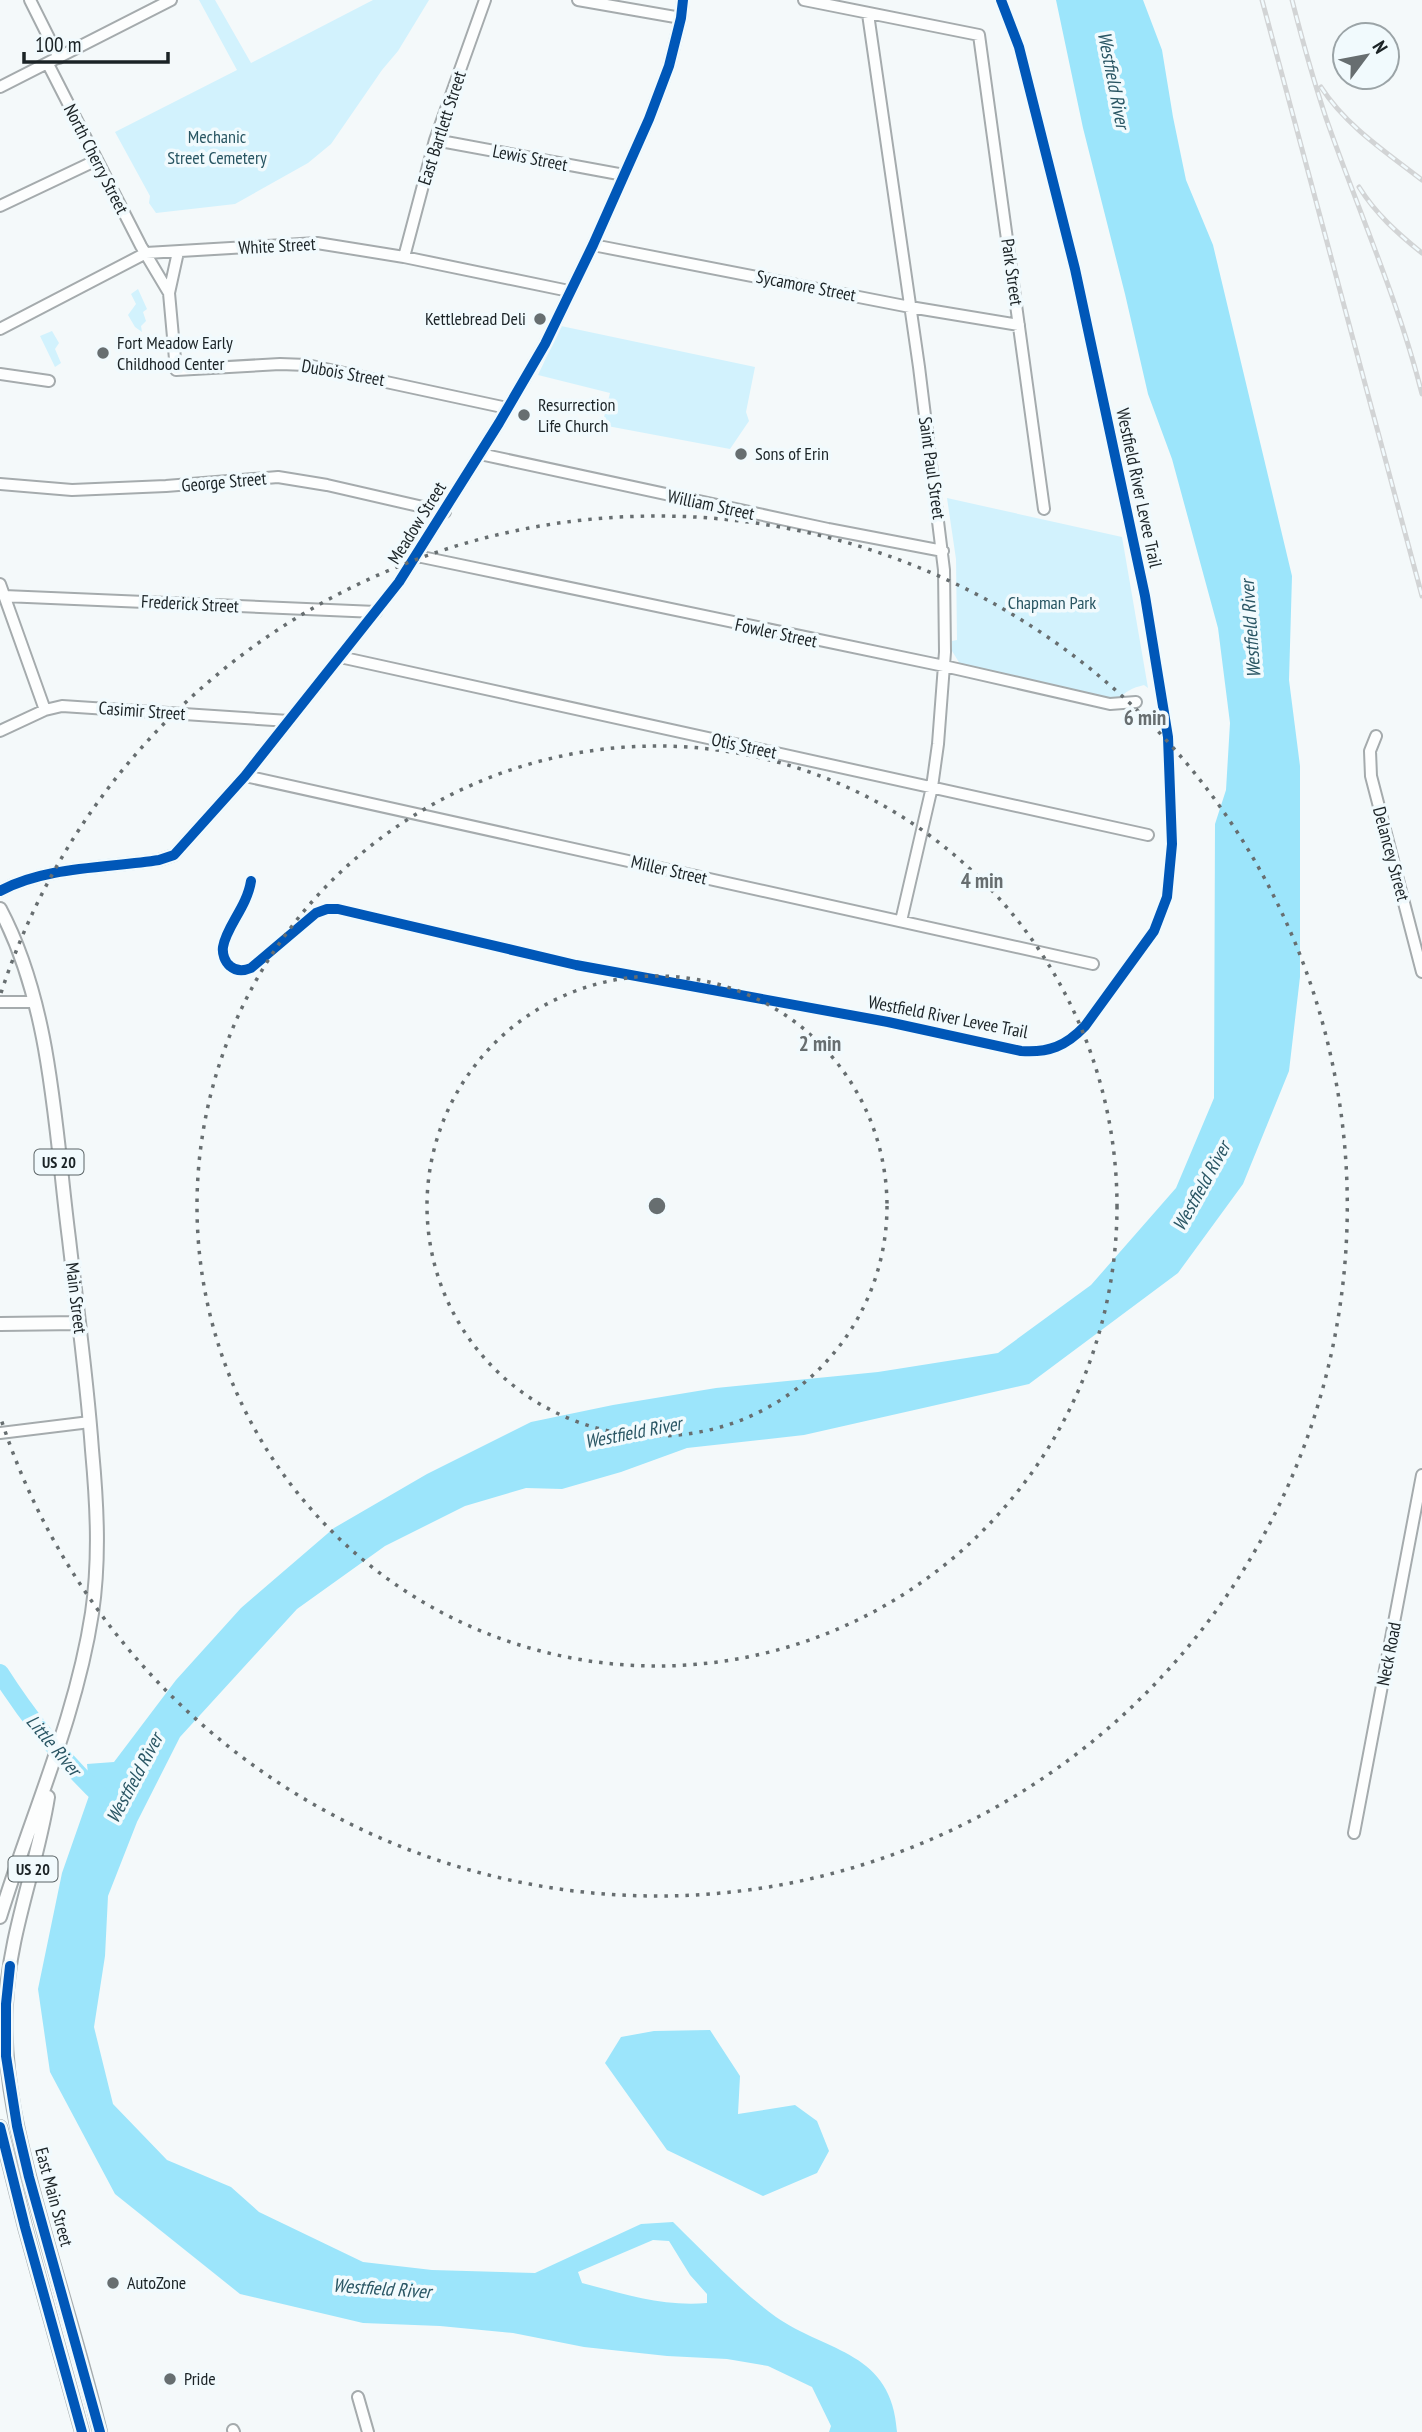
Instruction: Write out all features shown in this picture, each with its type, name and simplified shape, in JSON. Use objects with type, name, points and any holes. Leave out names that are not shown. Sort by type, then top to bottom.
[{"type":"main road","name":"Main Street","points":[[0,909],[20,957],[47,1064],[90,1422],[98,1547],[96,1584],[90,1628],[74,1693]]},
{"type":"main road","points":[[0,1324],[79,1323]]},
{"type":"main road","name":"East Main Street","points":[[0,1917],[51,1773],[74,1693]]},
{"type":"main road","name":"East Main Street","points":[[51,1773],[42,1834],[5,1965],[6,2056],[29,2177],[100,2432]]},
{"type":"main road","name":"East Main Street","points":[[0,2127],[22,2217],[82,2432]]},
{"type":"street","points":[[30,0],[59,58]]},
{"type":"street","points":[[0,88],[171,0]]},
{"type":"street","name":"East Bartlett Street","points":[[404,257],[435,139],[485,0]]},
{"type":"street","points":[[578,0],[681,18]]},
{"type":"street","name":"Meadow Street","points":[[0,891],[15,884],[58,873],[171,857],[245,776],[376,612],[445,512],[545,344],[593,245],[669,66],[683,0]]},
{"type":"street","points":[[804,0],[868,14]]},
{"type":"street","name":"Park Street","points":[[868,14],[979,35],[1044,509]]},
{"type":"street","name":"Saint Paul Street","points":[[868,14],[943,551],[946,618],[932,788],[901,921]]},
{"type":"street","name":"North Cherry Street","points":[[48,64],[169,293]]},
{"type":"street","name":"Lewis Street","points":[[435,139],[624,175]]},
{"type":"street","points":[[0,206],[97,160]]},
{"type":"street","name":"White Street","points":[[0,329],[146,253],[317,243],[404,257],[569,292]]},
{"type":"street","name":"Sycamore Street","points":[[593,245],[910,307],[1019,325]]},
{"type":"street","points":[[169,293],[178,252]]},
{"type":"street","name":"Dubois Street","points":[[169,293],[176,370],[307,365],[507,408]]},
{"type":"street","points":[[0,374],[48,381]]},
{"type":"street","name":"William Street","points":[[480,454],[828,530],[943,551]]},
{"type":"street","name":"George Street","points":[[0,484],[72,489],[166,486],[278,477],[327,485],[445,512]]},
{"type":"street","name":"Fowler Street","points":[[417,556],[1110,704],[1136,702]]},
{"type":"street","points":[[0,584],[45,710]]},
{"type":"street","name":"Frederick Street","points":[[4,596],[376,612]]},
{"type":"street","name":"Otis Street","points":[[340,657],[1148,835]]},
{"type":"street","name":"Casimir Street","points":[[0,731],[45,710],[62,706],[289,721]]},
{"type":"street","name":"Delancey Street","points":[[1376,736],[1370,751],[1371,776],[1422,972]]},
{"type":"street","name":"Miller Street","points":[[245,776],[1093,964]]},
{"type":"street","points":[[0,1002],[33,1002]]},
{"type":"street","points":[[0,1433],[90,1422]]},
{"type":"street","name":"Neck Road","points":[[1354,1833],[1422,1475]]},
{"type":"street","points":[[358,2396],[368,2432]]},
{"type":"green space","name":"Mechanic Street Cemetery","points":[[199,0],[215,0],[251,63],[373,0],[429,0],[398,51],[331,144],[308,163],[235,204],[156,213],[149,203],[150,196],[115,132],[237,70]]},
{"type":"green space","points":[[138,289],[147,309],[143,312],[146,321],[141,326],[142,332],[135,327],[128,315],[136,304],[131,294]]},
{"type":"green space","points":[[561,326],[755,367],[746,412],[749,421],[730,449],[602,425],[610,393],[538,375]]},
{"type":"green space","points":[[52,331],[59,343],[55,349],[61,363],[55,367],[40,336]]},
{"type":"green space","name":"Chapman Park","points":[[947,498],[1122,537],[1148,688],[1144,685],[1132,689],[1118,701],[960,664],[952,651],[952,641],[957,640],[956,559]]},
{"type":"water","name":"Westfield River","points":[[1056,0],[1143,0],[1162,50],[1186,180],[1213,245],[1292,576],[1289,680],[1300,766],[1300,977],[1289,1071],[1243,1184],[1178,1273],[1029,1384],[804,1435],[687,1448],[621,1472],[562,1489],[526,1488],[465,1506],[385,1546],[297,1609],[180,1737],[137,1822],[108,1896],[105,1956],[94,2027],[113,2104],[167,2160],[231,2187],[259,2212],[363,2262],[432,2270],[535,2273],[641,2224],[673,2222],[736,2284],[776,2317],[854,2358],[870,2370],[883,2385],[892,2405],[897,2432],[829,2432],[831,2426],[812,2387],[768,2366],[727,2359],[584,2347],[513,2333],[440,2326],[363,2323],[240,2294],[115,2194],[50,2072],[38,1989],[62,1873],[90,1793],[87,1764],[114,1762],[176,1680],[241,1608],[334,1528],[427,1474],[531,1422],[716,1388],[878,1372],[998,1353],[1091,1285],[1176,1188],[1214,1098],[1215,824],[1226,790],[1230,723],[1218,628],[1172,459],[1148,394],[1083,128]],"holes":[[[653,2240],[669,2241],[690,2275],[707,2294],[707,2303],[660,2301],[582,2283],[578,2272]]]},
{"type":"water","points":[[710,2030],[740,2076],[738,2114],[795,2105],[817,2121],[829,2151],[817,2173],[763,2196],[667,2150],[605,2063],[621,2037],[654,2031]]},
{"type":"waterway","name":"Little River","points":[[0,1673],[49,1741],[107,1802]]},
{"type":"railway","points":[[1262,0],[1422,596]]},
{"type":"railway","points":[[1292,0],[1326,118],[1390,289],[1422,394]]},
{"type":"railway","points":[[1321,87],[1354,126],[1422,180]]},
{"type":"railway","points":[[1359,187],[1388,223],[1422,253]]},
{"type":"cycle path","points":[[0,891],[57,872],[159,860],[174,855],[245,776],[399,582],[545,344],[649,119],[669,66],[683,0]]},
{"type":"cycle path","name":"Westfield River Levee Trail","points":[[251,881],[223,947],[227,962],[238,970],[251,968],[316,913],[338,909],[576,965],[888,1022],[1021,1051],[1040,1051],[1056,1047],[1071,1039],[1085,1026],[1154,931],[1167,897],[1172,844],[1168,737],[1145,596],[1075,269],[1019,47],[1001,0]]},
{"type":"cycle path","points":[[10,1966],[6,2004],[6,2056],[17,2126],[100,2432]]},
{"type":"cycle path","points":[[0,2127],[82,2432]]},
{"type":"place","name":"Kettlebread Deli","points":[[540,319]]},
{"type":"place","name":"Fort Meadow Early Childhood Center","points":[[103,353]]},
{"type":"place","name":"Resurrection Life Church","points":[[524,415]]},
{"type":"place","name":"Sons of Erin","points":[[741,454]]},
{"type":"place","name":"AutoZone","points":[[113,2283]]},
{"type":"place","name":"Pride","points":[[170,2379]]}]
